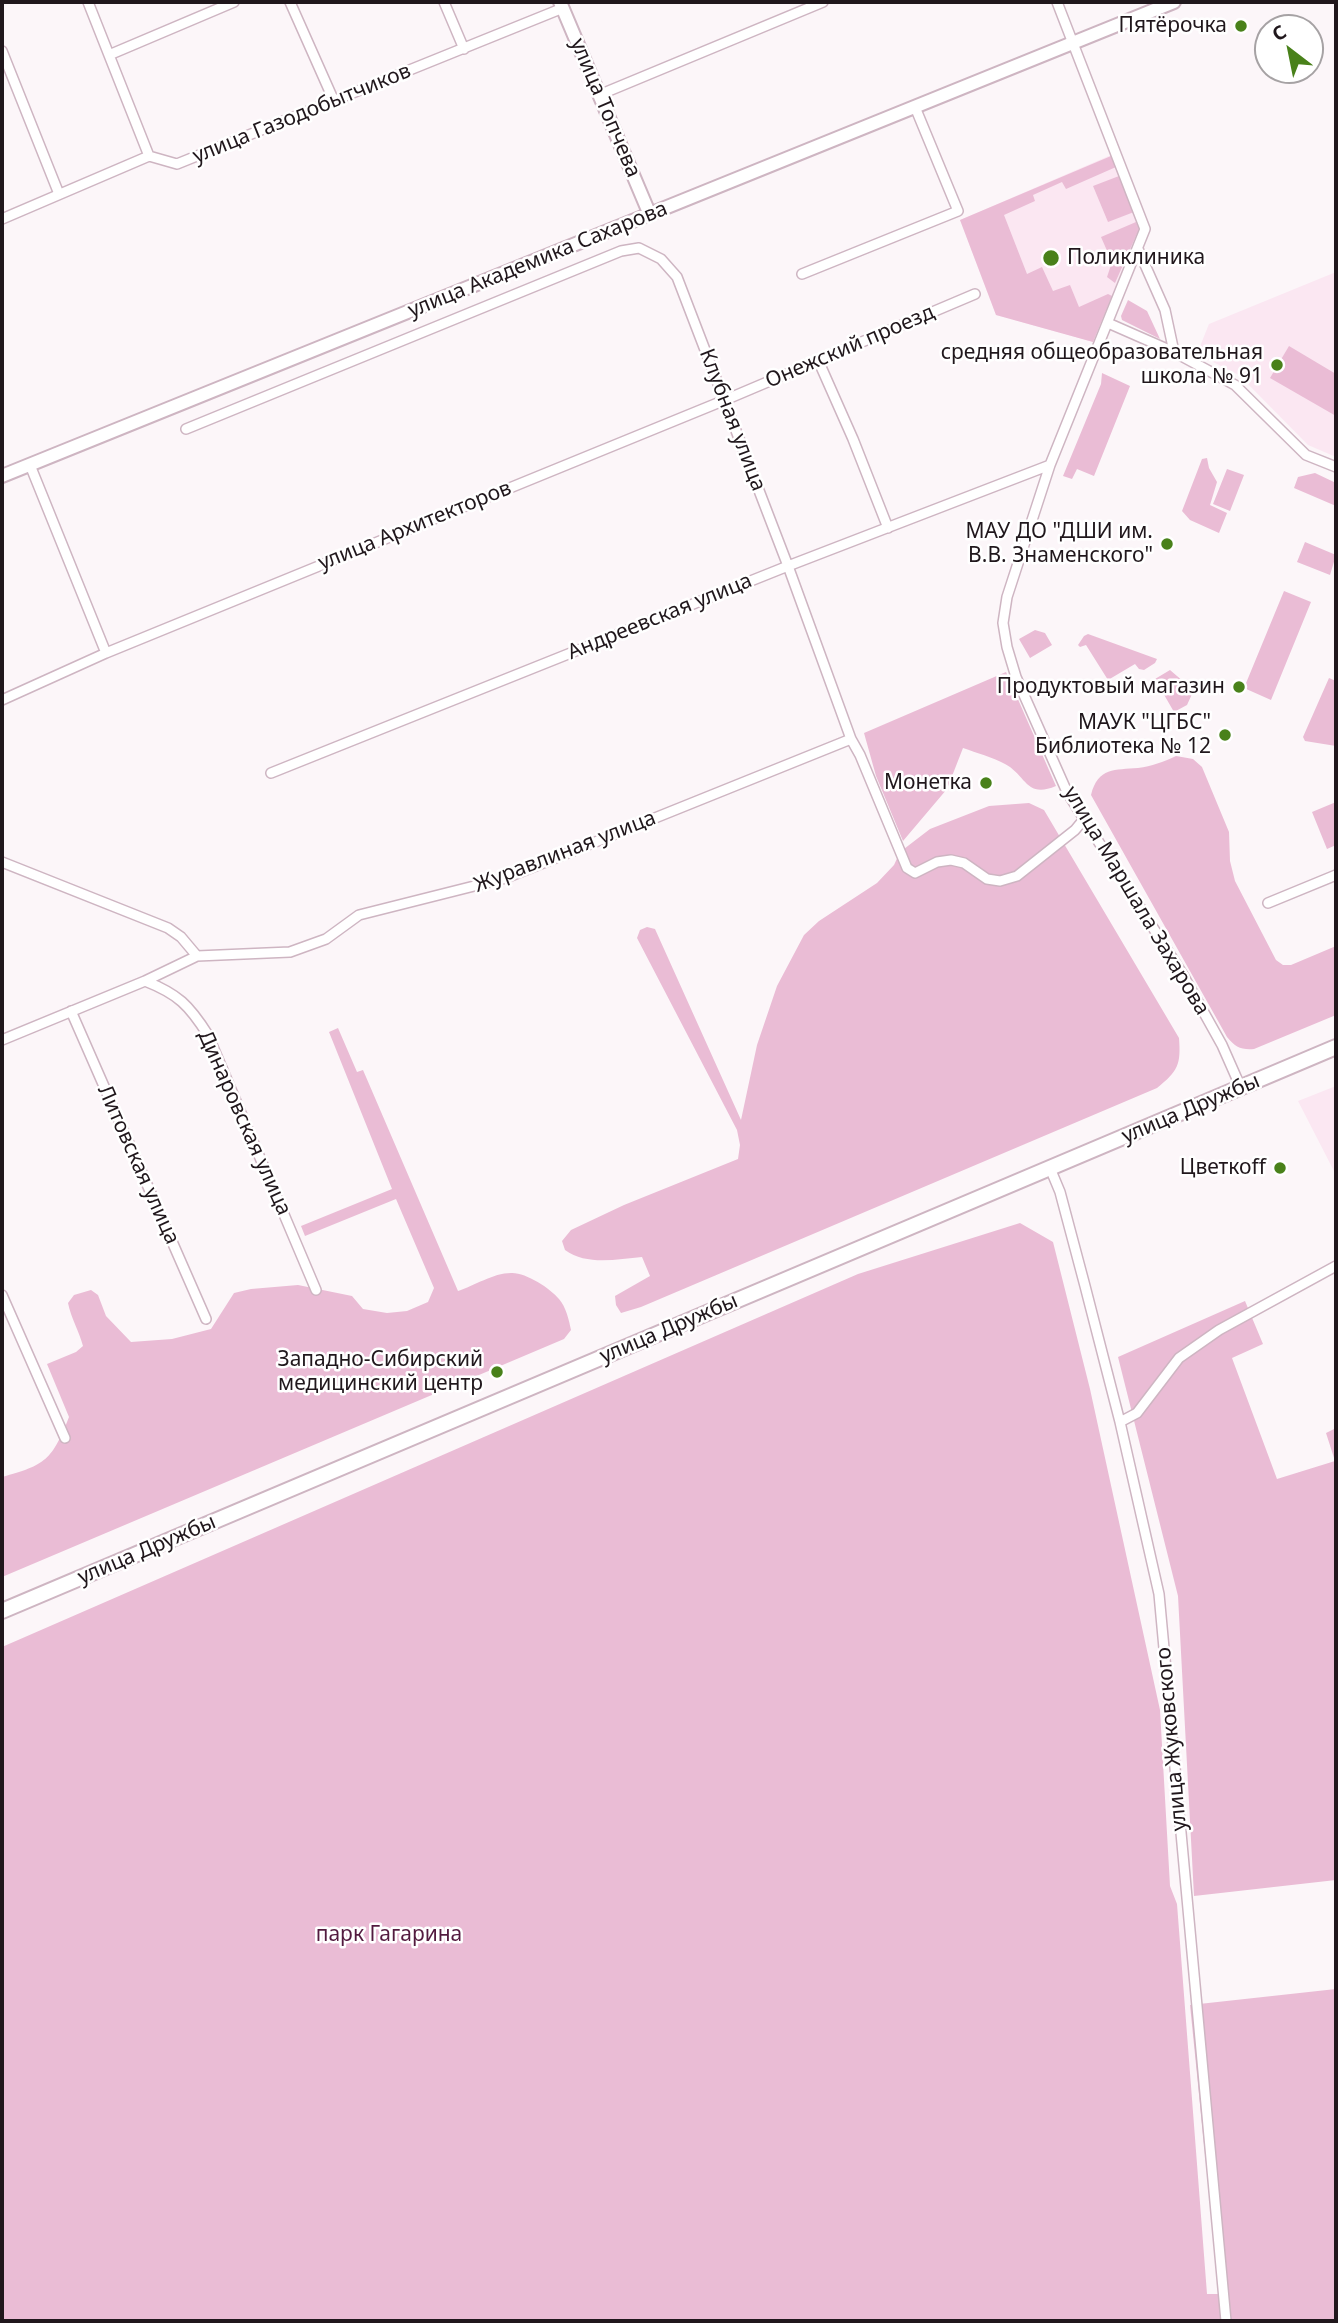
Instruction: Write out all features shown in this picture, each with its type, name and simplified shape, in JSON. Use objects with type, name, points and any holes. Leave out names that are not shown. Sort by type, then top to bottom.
[{"type":"main road","name":"улица Дружбы","points":[[2,1611],[1336,1047]]},
{"type":"street","points":[[2,219],[149,156],[88,2]]},
{"type":"street","points":[[202,2],[206,13]]},
{"type":"street","points":[[109,55],[234,2]]},
{"type":"street","points":[[290,2],[334,100]]},
{"type":"street","points":[[295,14],[298,2]]},
{"type":"street","points":[[444,2],[464,49]]},
{"type":"street","points":[[599,94],[823,2]]},
{"type":"street","name":"улица Маршала Захарова","points":[[1057,2],[1146,229],[1050,465],[1007,597],[1003,623],[1007,647],[1016,677],[1068,792],[1183,975],[1222,1045],[1241,1088]]},
{"type":"street","name":"улица Академика Сахарова","points":[[2,476],[1174,2]]},
{"type":"street","name":"улица Газодобытчиков","points":[[149,156],[177,164],[464,49],[561,5]]},
{"type":"street","name":"улица Топчева","points":[[561,5],[650,215]]},
{"type":"street","points":[[2,51],[59,194]]},
{"type":"street","points":[[802,275],[958,211],[915,107]]},
{"type":"street","name":"Клубная улица","points":[[186,429],[621,251],[639,248],[661,259],[677,277],[851,739],[907,868],[915,873],[937,862],[951,860],[964,863],[987,879],[1009,879],[1017,876],[1075,830],[1084,819]]},
{"type":"street","points":[[1139,249],[1165,310],[1174,352]]},
{"type":"street","name":"Онежский проезд","points":[[725,400],[975,294]]},
{"type":"street","points":[[1108,323],[1174,352],[1235,385],[1306,455],[1336,467]]},
{"type":"street","points":[[818,360],[888,528]]},
{"type":"street","name":"улица Архитекторов","points":[[2,700],[106,653],[725,400]]},
{"type":"street","points":[[30,465],[106,653]]},
{"type":"street","name":"Андреевская улица","points":[[271,773],[788,566],[1050,465]]},
{"type":"street","name":"Журавлиная улица","points":[[2,1040],[145,981],[197,956],[290,952],[326,939],[359,915],[506,878],[851,739]]},
{"type":"street","points":[[2,862],[168,928],[181,937],[197,956]]},
{"type":"street","points":[[1268,904],[1336,876]]},
{"type":"street","name":"Динаровская улица","points":[[145,981],[182,999],[208,1035],[316,1290]]},
{"type":"street","name":"Литовская улица","points":[[71,1011],[206,1319]]},
{"type":"street","name":"улица Жуковского","points":[[1050,1168],[1060,1192],[1120,1422],[1159,1594],[1226,2321]]},
{"type":"street","points":[[1120,1422],[1137,1413],[1179,1358],[1219,1330],[1336,1266]]},
{"type":"street","points":[[2,1295],[65,1437]]},
{"type":"shaded area","name":"Поликлиника","points":[[1111,155],[1140,228],[1093,342],[996,315],[960,220]]},
{"type":"shaded area","name":"средняя общеобразовательная школа № 91","points":[[1336,272],[1336,457],[1308,445],[1239,375],[1197,354],[1209,324]]},
{"type":"shaded area","points":[[1336,1086],[1336,1175],[1298,1101]]},
{"type":"green space","points":[[1111,156],[1116,167],[1066,189],[1062,182],[1033,195],[1035,201],[1004,215],[1027,274],[1042,267],[1053,291],[1070,285],[1079,307],[1108,294],[1112,296],[1093,342],[996,315],[960,220]]},
{"type":"green space","points":[[1119,176],[1134,212],[1108,222],[1093,186]]},
{"type":"green space","points":[[1136,222],[1139,229],[1115,283],[1107,277],[1112,262],[1101,237]]},
{"type":"green space","points":[[1128,300],[1147,311],[1160,339],[1122,320],[1121,316]]},
{"type":"green space","points":[[1289,346],[1336,374],[1336,416],[1270,378]]},
{"type":"green space","points":[[1102,373],[1130,386],[1094,476],[1077,469],[1072,479],[1063,476],[1101,384]]},
{"type":"green space","points":[[1207,458],[1217,482],[1210,505],[1227,513],[1219,533],[1190,520],[1182,511],[1202,459]]},
{"type":"green space","points":[[1227,469],[1244,475],[1230,511],[1213,504]]},
{"type":"green space","points":[[1315,473],[1336,483],[1336,506],[1294,488],[1298,477]]},
{"type":"green space","points":[[1305,542],[1336,555],[1330,575],[1297,562]]},
{"type":"green space","points":[[1284,591],[1311,602],[1271,700],[1244,688]]},
{"type":"green space","points":[[1035,630],[1045,633],[1052,645],[1030,658],[1019,639]]},
{"type":"green space","points":[[1088,634],[1157,659],[1144,670],[1135,664],[1108,680],[1086,645],[1078,645]]},
{"type":"green space","points":[[1170,670],[1184,682],[1192,694],[1187,705],[1174,712],[1155,679]]},
{"type":"green space","points":[[1006,672],[1056,786],[1038,790],[1032,788],[1005,764],[963,748],[947,789],[903,841],[876,776],[864,733]]},
{"type":"green space","points":[[1329,678],[1336,681],[1336,746],[1305,741],[1303,737]]},
{"type":"green space","points":[[1176,756],[1193,759],[1202,767],[1229,832],[1230,861],[1235,881],[1276,960],[1283,965],[1291,965],[1336,946],[1336,1015],[1254,1049],[1239,1047],[1227,1037],[1091,795],[1098,779],[1108,772],[1148,766]]},
{"type":"green space","points":[[1336,802],[1336,845],[1327,849],[1312,812]]},
{"type":"green space","points":[[1029,803],[1044,810],[1179,1038],[1177,1067],[1170,1077],[1157,1088],[641,1307],[621,1313],[615,1296],[650,1276],[642,1257],[592,1260],[565,1250],[562,1241],[571,1230],[624,1205],[738,1159],[740,1145],[737,1130],[637,938],[640,930],[647,927],[655,929],[741,1120],[757,1045],[777,986],[804,935],[819,921],[877,883],[894,865],[900,852],[930,829],[989,806]]},
{"type":"green space","points":[[338,1028],[357,1072],[363,1070],[458,1291],[497,1275],[523,1275],[544,1286],[559,1299],[571,1330],[564,1339],[2,1577],[2,1477],[29,1469],[46,1459],[58,1443],[69,1417],[47,1364],[76,1352],[83,1346],[68,1303],[74,1295],[91,1290],[98,1295],[106,1316],[131,1342],[172,1339],[211,1329],[234,1293],[251,1289],[298,1285],[352,1296],[363,1309],[387,1313],[407,1311],[428,1302],[434,1288],[396,1199],[305,1236],[301,1226],[392,1189],[329,1032]]},
{"type":"green space","name":"парк Гагарина","points":[[1020,1223],[1053,1242],[1090,1389],[1160,1710],[1170,1886],[1177,1904],[1207,2294],[1219,2294],[1190,2005],[1336,1989],[1336,2321],[2,2321],[2,1647],[858,1274]]},
{"type":"green space","points":[[1245,1301],[1263,1344],[1232,1358],[1277,1479],[1335,1461],[1326,1433],[1336,1428],[1336,1880],[1194,1896],[1178,1596],[1118,1357]]},
{"type":"place","name":"Пятёрочка","points":[[1241,26]]},
{"type":"place","name":"Поликлиника","points":[[1051,258]]},
{"type":"place","name":"средняя общеобразовательная школа № 91","points":[[1277,365]]},
{"type":"place","name":"МАУ ДО \"ДШИ им. В.В. Знаменского\"","points":[[1167,544]]},
{"type":"place","name":"Продуктовый магазин","points":[[1239,687]]},
{"type":"place","name":"МАУК \"ЦГБС\" Библиотека № 12","points":[[1225,735]]},
{"type":"place","name":"Монетка","points":[[986,783]]},
{"type":"place","name":"Цветкоff","points":[[1280,1168]]},
{"type":"place","name":"Западно-Сибирский медицинский центр","points":[[497,1372]]}]
